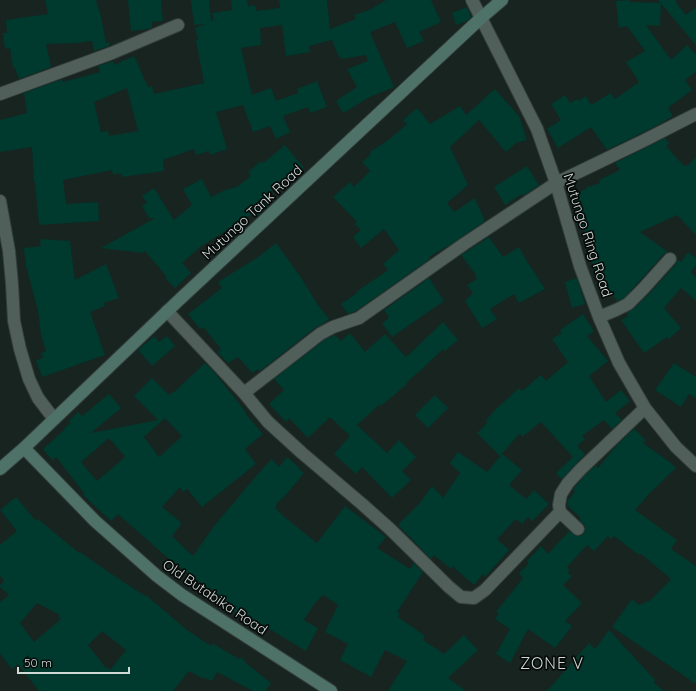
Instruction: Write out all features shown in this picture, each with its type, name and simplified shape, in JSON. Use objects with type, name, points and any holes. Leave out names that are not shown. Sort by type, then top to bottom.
[{"type":"street","name":"Mutungo Ring Road","points":[[472,0],[537,128],[556,183],[580,266],[599,317],[619,363],[645,408],[676,446],[696,466]]},
{"type":"street","name":"Mutungo Tank Road","points":[[0,469],[24,448],[167,311],[502,0]]},
{"type":"street","points":[[0,94],[112,53],[178,25]]},
{"type":"street","points":[[244,393],[320,334],[333,327],[359,318],[464,244],[556,183],[696,114]]},
{"type":"street","points":[[0,201],[9,251],[14,321],[20,350],[29,379],[38,398],[54,419]]},
{"type":"street","points":[[599,317],[628,304],[670,259]]},
{"type":"street","points":[[167,311],[244,393],[268,422],[390,529],[460,597],[474,598],[485,590],[560,512]]},
{"type":"street","points":[[578,529],[560,512],[559,505],[561,494],[581,469],[645,408]]},
{"type":"street","name":"Old Butabika Road","points":[[24,448],[95,521],[157,576],[182,595],[331,691]]},
{"type":"building","points":[[45,0],[96,0],[100,11],[106,43],[109,42],[109,46],[94,51],[92,41],[46,44],[51,67],[19,79],[15,68],[13,68],[10,48],[5,49],[3,33],[7,33],[6,20],[48,14]]},
{"type":"building","points":[[128,0],[161,0],[163,21],[152,22],[152,28],[131,31]]},
{"type":"building","points":[[191,0],[209,0],[211,21],[214,20],[212,13],[232,10],[231,0],[247,0],[248,6],[255,5],[256,11],[280,8],[279,0],[327,0],[330,29],[356,19],[354,15],[369,10],[386,0],[431,0],[441,22],[419,32],[424,41],[407,48],[395,22],[370,32],[394,87],[370,97],[343,113],[336,101],[357,87],[347,69],[368,61],[366,55],[341,59],[332,40],[309,46],[310,52],[286,56],[282,25],[260,28],[261,45],[241,48],[252,95],[271,88],[276,101],[298,93],[297,89],[317,81],[327,107],[310,113],[308,107],[283,116],[290,132],[276,139],[270,126],[253,132],[243,105],[216,112],[227,149],[210,155],[209,151],[196,155],[194,149],[163,160],[164,171],[122,177],[121,173],[113,175],[112,170],[63,180],[66,204],[98,202],[99,221],[39,225],[32,147],[0,152],[0,120],[27,113],[24,93],[57,81],[62,80],[63,82],[100,72],[98,66],[113,61],[114,65],[134,56],[148,87],[152,86],[154,94],[204,83],[195,28],[205,24],[194,25]],"holes":[[[127,88],[138,131],[109,136],[108,131],[101,132],[94,102]]]},
{"type":"building","points":[[630,0],[630,2],[661,3],[660,26],[646,25],[671,60],[687,45],[696,55],[696,72],[685,80],[692,90],[668,108],[673,116],[607,150],[591,127],[558,148],[547,129],[561,120],[551,104],[565,95],[570,103],[577,99],[578,101],[586,96],[591,105],[611,93],[615,99],[639,82],[626,62],[645,51],[627,26],[619,28],[616,1]]},
{"type":"building","points":[[658,0],[676,0],[677,4],[686,15],[696,7],[696,45]]},
{"type":"building","points":[[467,7],[471,17],[467,21],[456,25],[452,13]]},
{"type":"building","points":[[495,89],[519,116],[527,140],[516,143],[506,152],[479,120],[450,147],[468,185],[447,203],[454,212],[475,198],[485,221],[453,243],[429,257],[430,259],[356,311],[348,314],[341,304],[388,270],[383,264],[399,250],[384,229],[361,248],[353,237],[361,230],[355,224],[357,222],[333,197],[350,182],[354,187],[370,171],[362,162],[371,154],[370,152],[391,138],[407,124],[403,120],[417,108],[430,124],[460,106],[466,115]]},
{"type":"building","points":[[665,138],[669,143],[666,146],[684,166],[687,166],[696,157],[696,235],[677,215],[640,232],[668,252],[664,254],[624,298],[617,301],[595,271],[591,259],[596,257],[569,197],[586,189],[585,188],[600,183],[599,180],[620,170],[615,163]]},
{"type":"building","points":[[285,145],[304,168],[288,180],[287,178],[263,198],[269,205],[258,216],[254,213],[200,247],[182,263],[191,273],[175,288],[165,278],[167,277],[145,251],[142,253],[101,248],[155,218],[149,218],[142,206],[147,203],[142,196],[154,188],[174,220],[192,205],[183,189],[202,179],[211,197],[225,190],[237,187],[251,176],[248,172],[261,161],[263,163]]},
{"type":"building","points":[[527,166],[539,185],[523,196],[522,194],[505,205],[494,187]]},
{"type":"building","points":[[489,237],[503,257],[519,247],[545,289],[519,303],[514,294],[490,309],[497,319],[482,328],[465,301],[473,293],[467,285],[477,279],[475,276],[476,275],[461,255]]},
{"type":"building","points":[[40,239],[70,241],[75,280],[106,264],[119,298],[104,303],[105,306],[90,312],[105,355],[42,377],[36,360],[43,358],[41,353],[46,351],[41,334],[38,311],[26,266],[24,248],[41,246]]},
{"type":"building","points":[[276,243],[329,319],[315,328],[260,371],[258,369],[252,373],[238,357],[228,363],[217,352],[221,349],[203,327],[200,329],[188,314],[222,288],[218,282],[258,257]]},
{"type":"building","points":[[688,252],[696,258],[696,265],[691,272],[696,277],[696,301],[681,288],[664,308],[681,328],[669,339],[667,337],[644,353],[621,320],[628,316],[627,313],[649,294],[676,264],[677,259],[681,262]]},
{"type":"building","points":[[429,278],[444,301],[392,337],[382,323],[389,318],[384,310]]},
{"type":"building","points":[[577,278],[585,304],[572,308],[565,282]]},
{"type":"building","points":[[583,314],[594,331],[587,336],[608,361],[589,376],[606,402],[621,390],[630,401],[615,413],[622,420],[612,429],[604,420],[582,436],[585,439],[577,446],[585,454],[562,479],[556,473],[573,457],[541,422],[522,437],[520,433],[500,456],[477,433],[488,422],[486,420],[495,410],[519,388],[522,391],[541,375],[546,381],[568,362],[552,339],[562,333],[560,330]]},
{"type":"building","points":[[443,322],[458,340],[445,351],[443,349],[406,383],[407,384],[381,406],[380,404],[357,425],[387,453],[399,440],[416,457],[402,471],[411,480],[392,498],[362,467],[356,474],[334,454],[350,436],[330,417],[308,438],[289,418],[286,422],[269,404],[284,390],[274,379],[324,340],[335,335],[341,341],[350,333],[365,352],[385,334],[406,357]]},
{"type":"building","points":[[154,336],[159,342],[167,336],[175,346],[152,366],[138,350]]},
{"type":"building","points":[[205,363],[263,434],[245,449],[256,464],[202,507],[187,489],[183,492],[180,487],[162,507],[182,523],[172,536],[193,556],[214,526],[262,469],[272,459],[279,467],[287,457],[304,473],[285,496],[276,504],[277,505],[275,508],[317,543],[345,506],[386,537],[377,548],[410,569],[414,563],[423,572],[397,612],[400,614],[398,617],[425,636],[423,640],[444,654],[464,635],[478,650],[448,678],[466,691],[388,691],[407,661],[385,650],[371,677],[340,660],[348,644],[325,632],[338,605],[323,595],[315,603],[304,620],[318,628],[306,651],[240,612],[238,614],[199,586],[201,583],[170,560],[118,514],[111,521],[83,495],[84,493],[56,457],[52,460],[43,449],[71,423],[69,421],[78,412],[82,416],[109,394],[121,408],[91,433],[158,420],[134,396],[152,378],[169,395],[172,392],[173,393]],"holes":[[[165,418],[182,436],[159,457],[144,437]],[[109,438],[125,457],[97,481],[81,462]]]},
{"type":"building","points":[[674,363],[696,377],[696,398],[689,394],[681,407],[655,390]]},
{"type":"building","points":[[435,395],[448,408],[428,428],[415,415]]},
{"type":"building","points":[[634,429],[646,440],[643,443],[676,468],[635,510],[677,540],[671,549],[696,566],[696,684],[612,627],[632,599],[639,605],[651,600],[671,579],[641,554],[639,555],[614,536],[611,539],[608,536],[594,551],[587,545],[567,567],[570,570],[567,572],[572,576],[563,585],[582,603],[565,621],[572,626],[555,648],[528,629],[510,663],[496,654],[510,629],[495,619],[499,613],[496,612],[523,578],[519,573],[529,563],[527,561],[541,546],[548,554],[569,531],[577,536],[584,534],[585,526],[579,520],[581,518],[567,505],[568,500],[575,492],[573,489],[596,465],[598,468],[617,445]]},
{"type":"building","points":[[458,452],[487,472],[502,454],[522,470],[509,485],[526,499],[534,490],[549,504],[532,521],[528,517],[522,524],[516,519],[497,539],[509,550],[485,577],[483,574],[474,585],[452,566],[451,569],[434,555],[431,559],[398,525],[419,504],[432,486],[443,498],[460,473],[450,463]]},
{"type":"building","points":[[16,497],[36,521],[38,519],[79,553],[80,552],[145,596],[146,595],[187,630],[211,646],[212,643],[239,659],[242,657],[246,663],[271,683],[265,691],[253,691],[217,672],[212,681],[205,678],[204,679],[189,671],[173,691],[39,691],[18,664],[12,669],[0,654],[0,602],[9,595],[0,587],[4,581],[0,576],[0,545],[17,531],[0,510]],"holes":[[[37,603],[60,615],[58,617],[61,619],[34,642],[20,623]],[[102,631],[126,650],[110,670],[107,667],[106,668],[88,645]]]},
{"type":"building","points":[[609,630],[655,680],[654,683],[664,691],[547,691],[589,643],[595,649]]},
{"type":"district","name":"ZONE V","points":[[552,663]]}]
